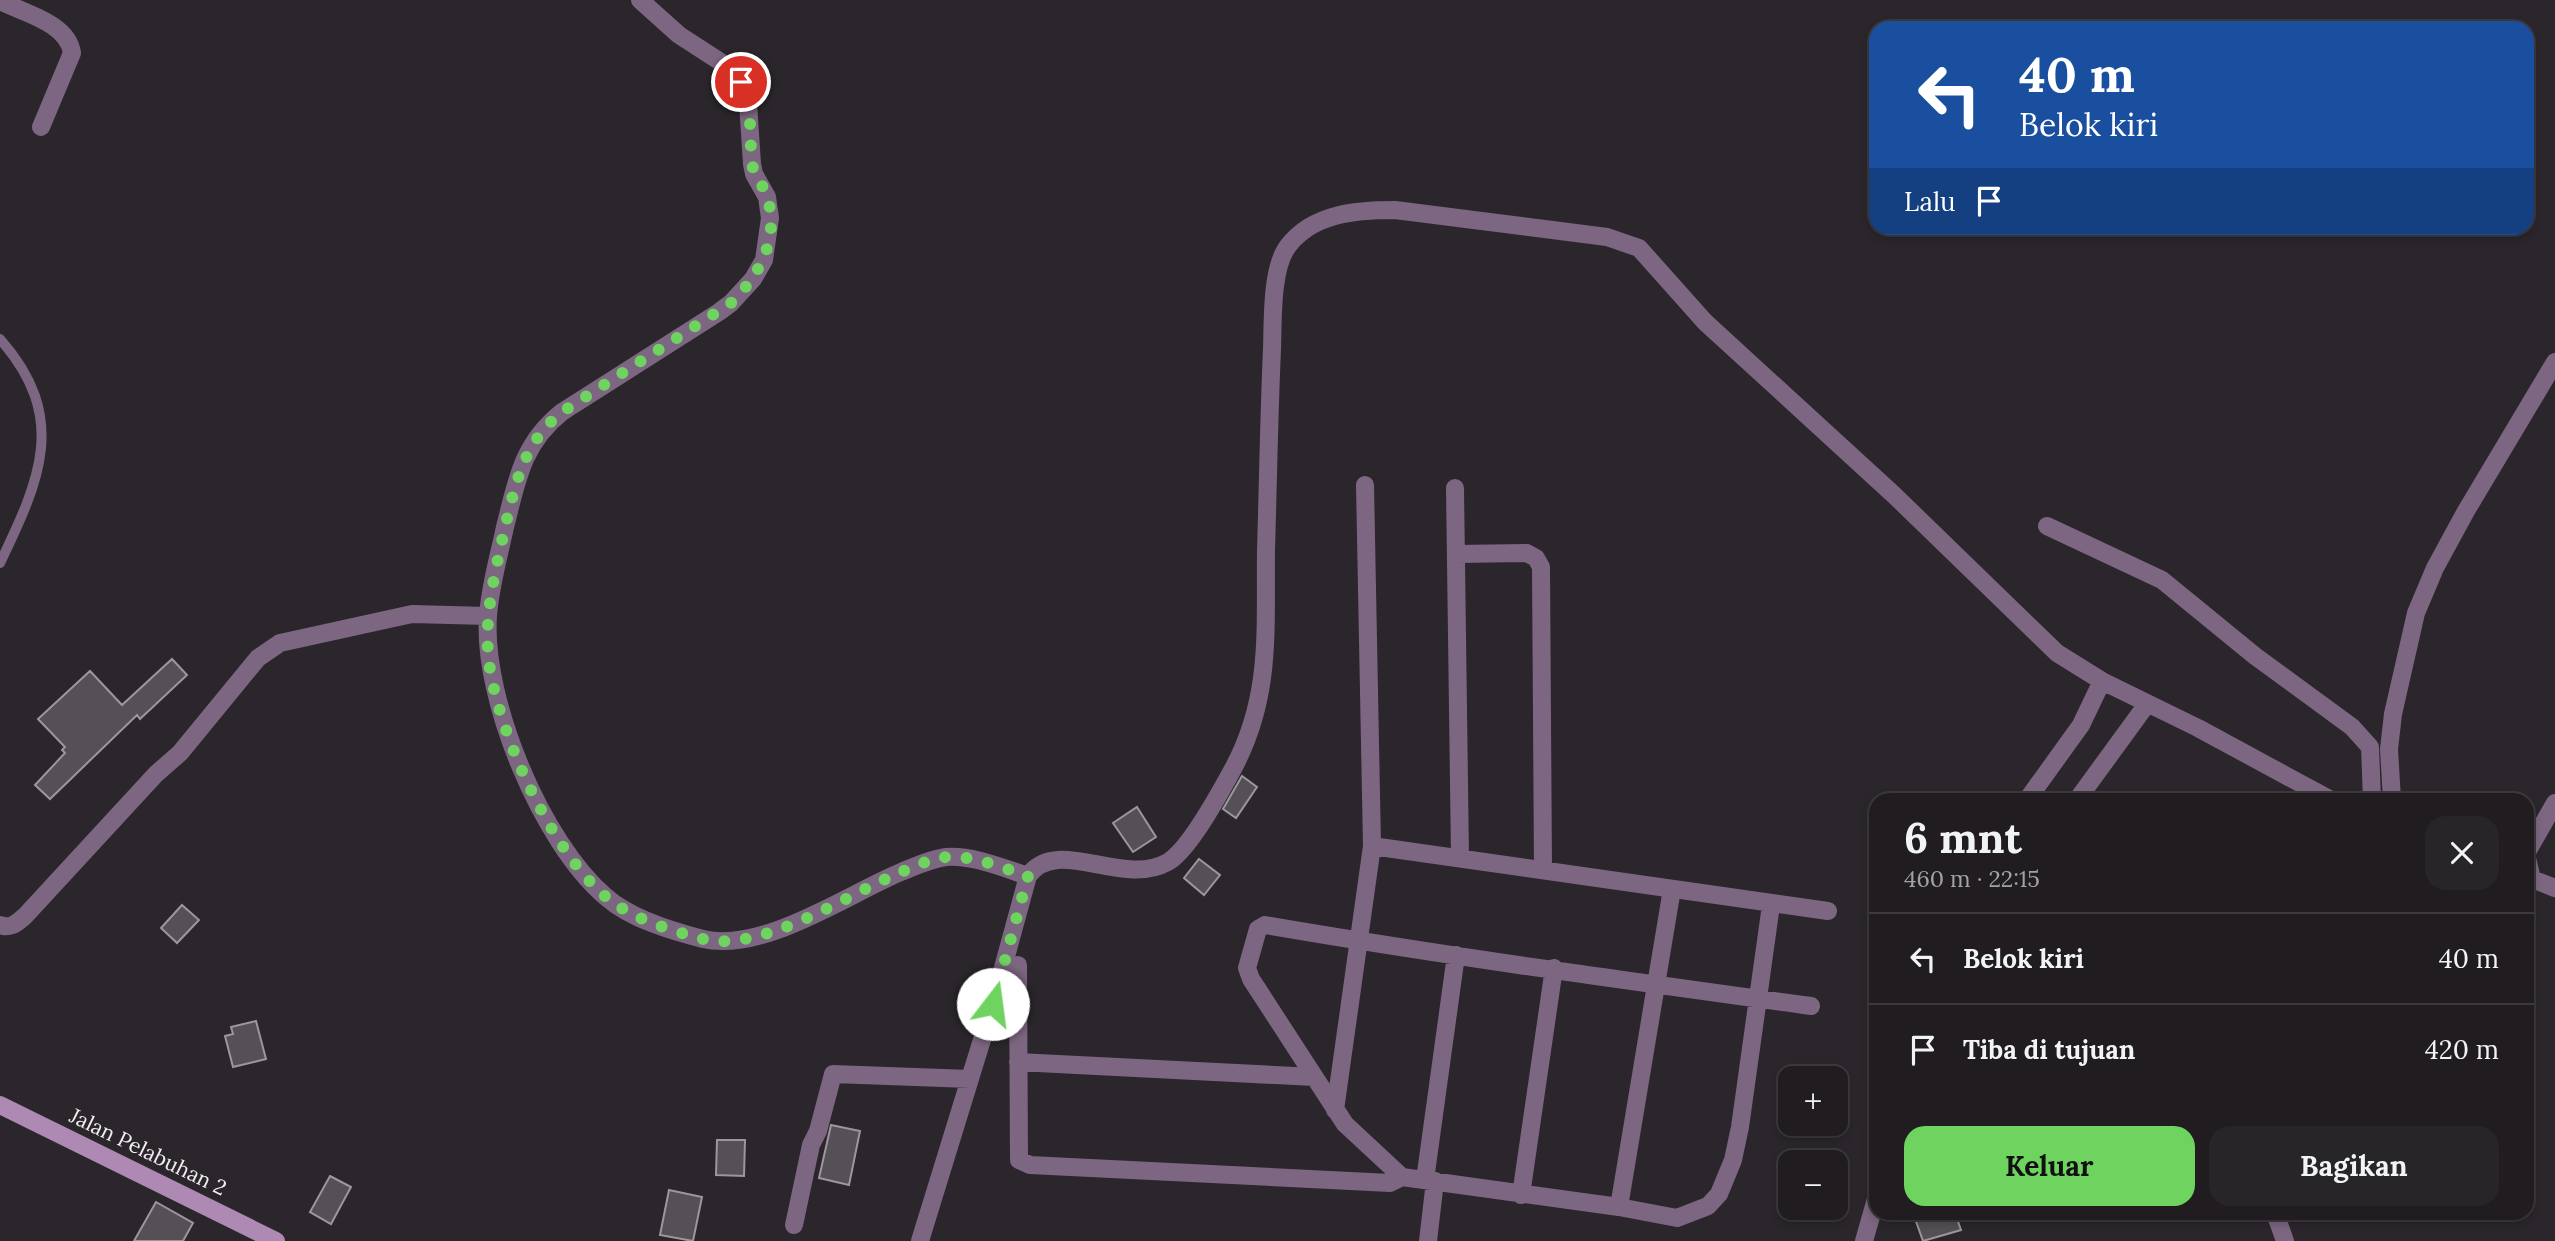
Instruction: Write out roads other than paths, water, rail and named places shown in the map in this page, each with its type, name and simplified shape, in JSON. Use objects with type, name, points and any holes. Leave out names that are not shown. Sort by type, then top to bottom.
[{"type":"main road","name":"Jalan Pelabuhan 2","points":[[0,1105],[271,1240]]},
{"type":"street","points":[[640,0],[679,35],[730,68],[746,93],[752,164],[767,197],[770,218],[764,260],[753,279],[731,303],[562,412],[541,431],[520,470],[496,566],[488,616],[492,679],[515,754],[529,789],[592,884],[622,909],[705,939],[726,941],[767,933],[934,859],[964,858],[1028,876]]},
{"type":"street","points":[[0,1],[58,29],[71,44],[72,53],[41,127]]},
{"type":"street","points":[[920,1241],[1028,876],[1038,864],[1055,858],[1136,870],[1158,867],[1167,862],[1181,851],[1191,838],[1248,739],[1263,681],[1274,304],[1279,267],[1286,248],[1298,234],[1315,224],[1361,210],[1395,210],[1607,237],[1639,248],[1705,321],[1894,495],[2045,644],[2102,681],[2198,728],[2318,793]]},
{"type":"street","points":[[2392,793],[2389,749],[2392,726],[2416,612],[2435,568],[2466,511],[2555,362]]},
{"type":"street","points":[[1335,1110],[1373,846],[1365,485]]},
{"type":"street","points":[[1455,488],[1460,857]]},
{"type":"street","points":[[2046,526],[2162,580],[2255,656],[2352,727],[2370,747],[2372,793]]},
{"type":"street","points":[[1456,554],[1527,553],[1536,558],[1541,567],[1543,870]]},
{"type":"street","points":[[0,925],[7,927],[15,924],[24,916],[148,782],[180,752],[268,649],[280,643],[402,616],[429,613],[488,616]]},
{"type":"street","points":[[2032,793],[2081,725],[2102,681]]},
{"type":"street","points":[[2082,793],[2147,705]]},
{"type":"street","points":[[2534,840],[2555,803]]},
{"type":"street","points":[[1373,846],[1771,905],[1828,911]]},
{"type":"street","points":[[2534,880],[2555,888]]},
{"type":"street","points":[[1619,1207],[1672,889]]},
{"type":"street","points":[[1771,905],[1759,999],[1741,1128],[1733,1160],[1719,1194],[1708,1206],[1676,1218],[1619,1207],[1402,1177],[1345,1124],[1251,979],[1247,968],[1258,929],[1265,925],[1359,941],[1657,985],[1759,999],[1811,1006]]},
{"type":"street","points":[[1428,1241],[1430,1181],[1456,955]]},
{"type":"street","points":[[1018,965],[1019,1160],[1030,1165],[1391,1183],[1402,1177]]},
{"type":"street","points":[[1521,1195],[1554,968]]},
{"type":"street","points":[[1018,1062],[1314,1077]]},
{"type":"street","points":[[794,1225],[811,1145],[818,1131],[830,1077],[833,1074],[970,1079]]},
{"type":"street","points":[[1864,1241],[1870,1220]]},
{"type":"street","points":[[2278,1220],[2285,1241]]},
{"type":"lane","points":[[0,339],[24,370],[37,395],[42,437],[35,481],[0,563]]}]
